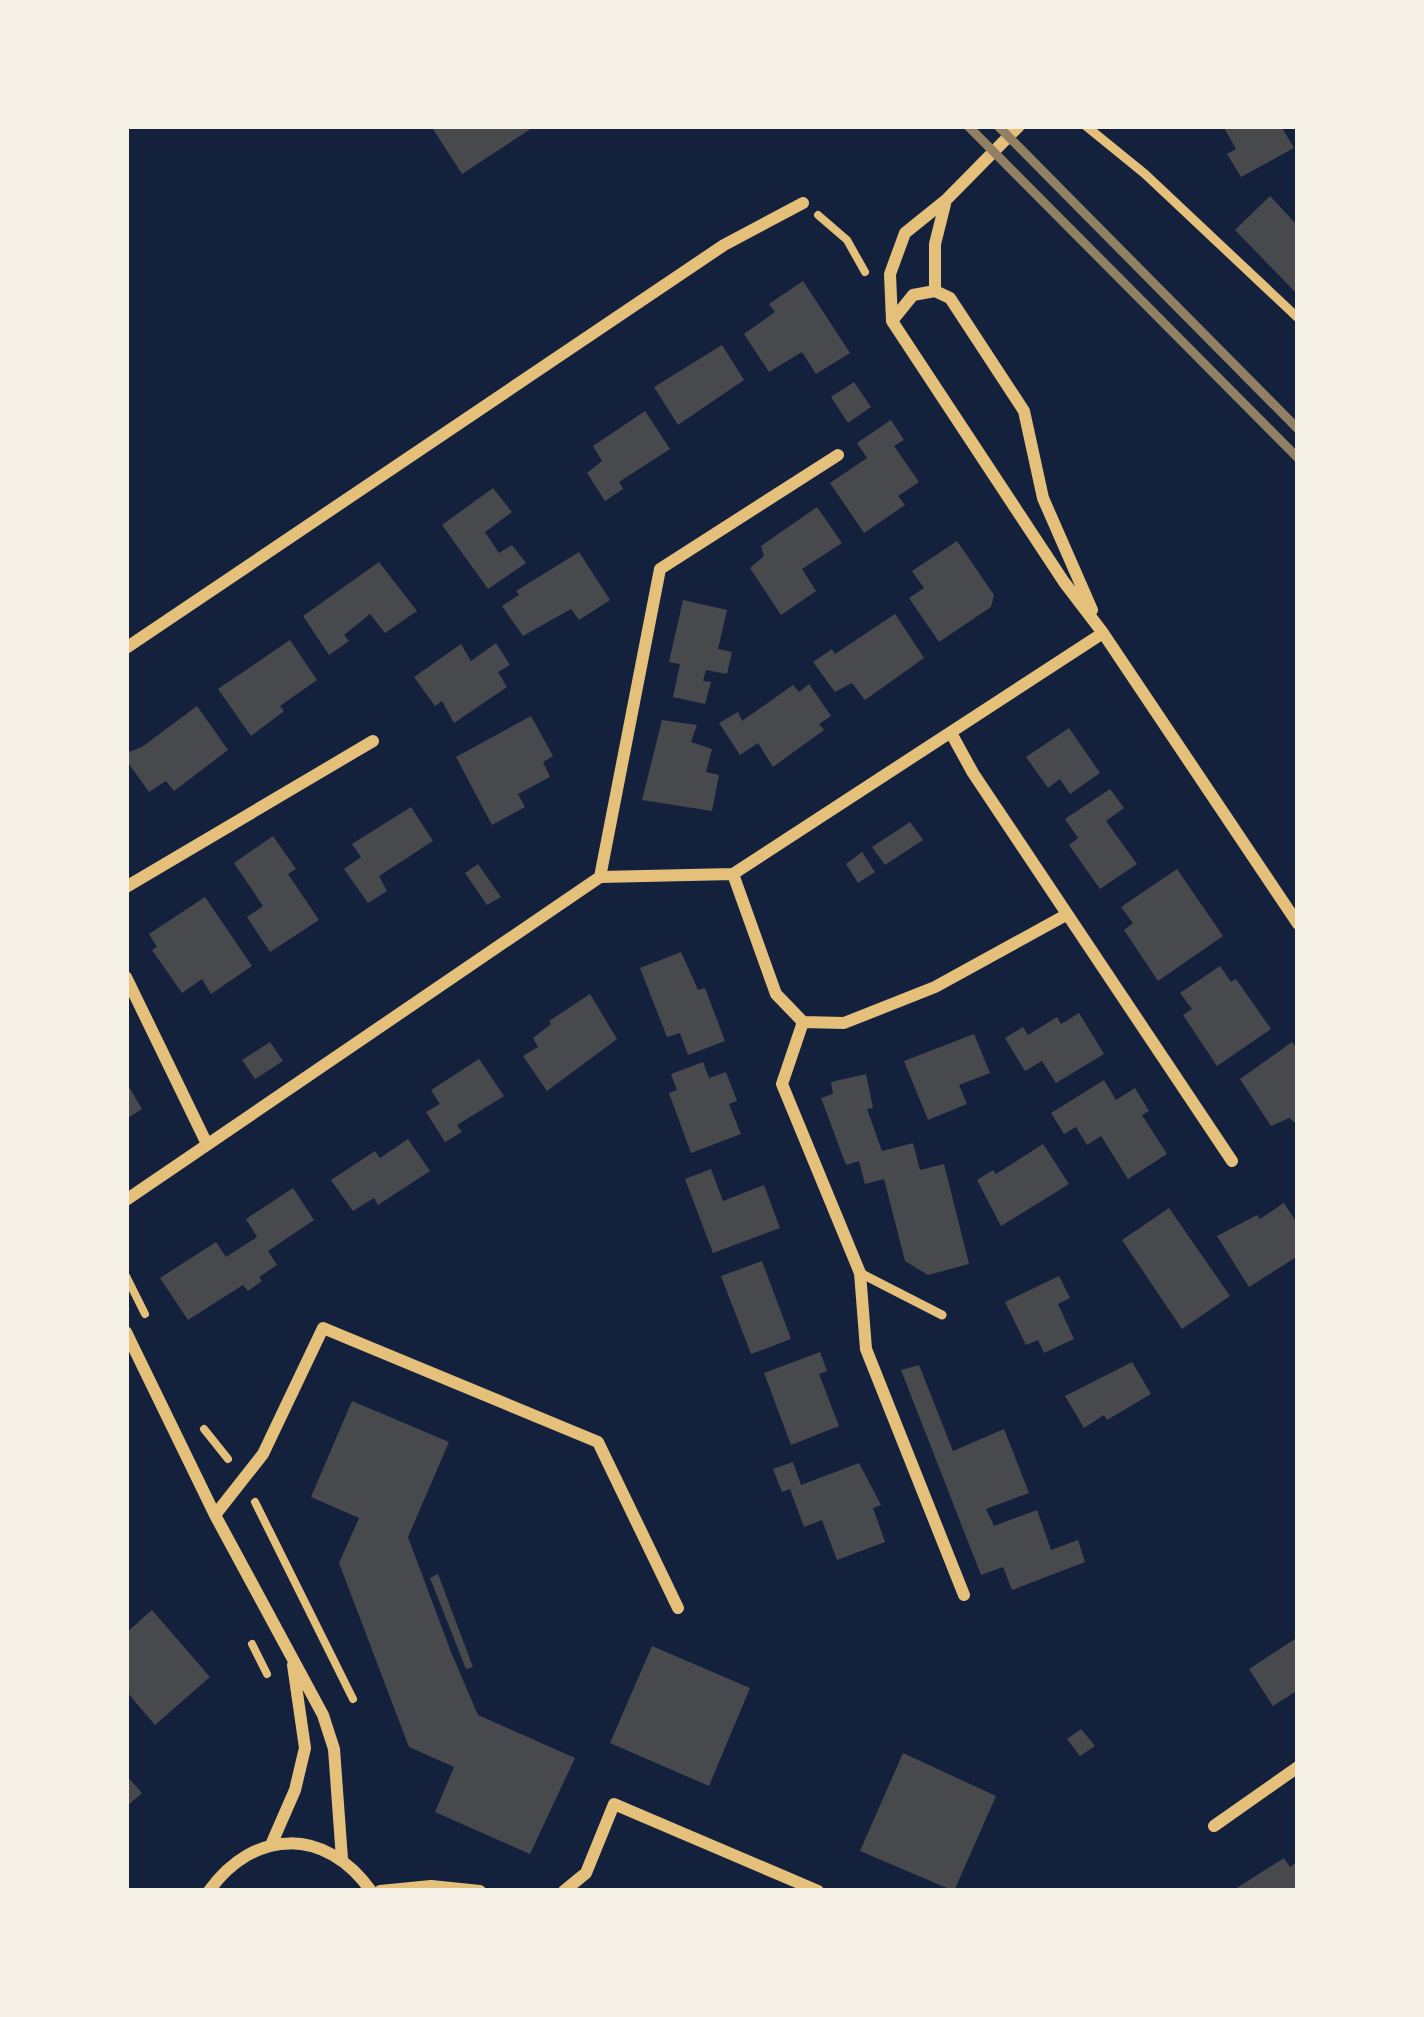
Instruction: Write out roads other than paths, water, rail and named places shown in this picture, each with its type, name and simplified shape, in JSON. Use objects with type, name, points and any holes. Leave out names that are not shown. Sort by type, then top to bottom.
[{"type":"street","points":[[1019,126],[946,200],[905,233],[890,274],[892,321],[1298,924]]},
{"type":"street","points":[[935,291],[935,244],[946,200]]},
{"type":"street","points":[[126,648],[724,245],[803,203]]},
{"type":"street","points":[[892,321],[913,295],[935,291],[950,298],[1024,411],[1043,498],[1103,633]]},
{"type":"street","points":[[600,877],[660,569],[838,455]]},
{"type":"street","points":[[126,1200],[600,877],[733,874],[1103,633]]},
{"type":"street","points":[[951,733],[1066,915],[1232,1161]]},
{"type":"street","points":[[126,887],[373,741]]},
{"type":"street","points":[[733,874],[776,994],[803,1022],[844,1023],[917,994],[1066,915]]},
{"type":"street","points":[[126,977],[207,1144]]},
{"type":"street","points":[[803,1022],[782,1084],[860,1273],[866,1349],[964,1595]]},
{"type":"street","points":[[215,1515],[263,1454],[323,1328],[598,1442],[678,1608]]},
{"type":"street","points":[[126,1332],[292,1664],[313,1690],[334,1749],[342,1859]]},
{"type":"street","points":[[271,1845],[295,1790],[304,1748],[292,1664]]},
{"type":"street","points":[[1214,1826],[1298,1767]]},
{"type":"street","points":[[564,1891],[586,1874],[614,1804],[818,1891]]},
{"type":"street","points":[[208,1891],[234,1862],[271,1845],[296,1843],[342,1859],[376,1891],[431,1886],[480,1891]]},
{"type":"lane","points":[[1086,126],[1145,174],[1298,318]]},
{"type":"lane","points":[[860,1273],[942,1316]]},
{"type":"railway","points":[[968,126],[1298,458]]},
{"type":"railway","points":[[998,126],[1298,429]]}]
